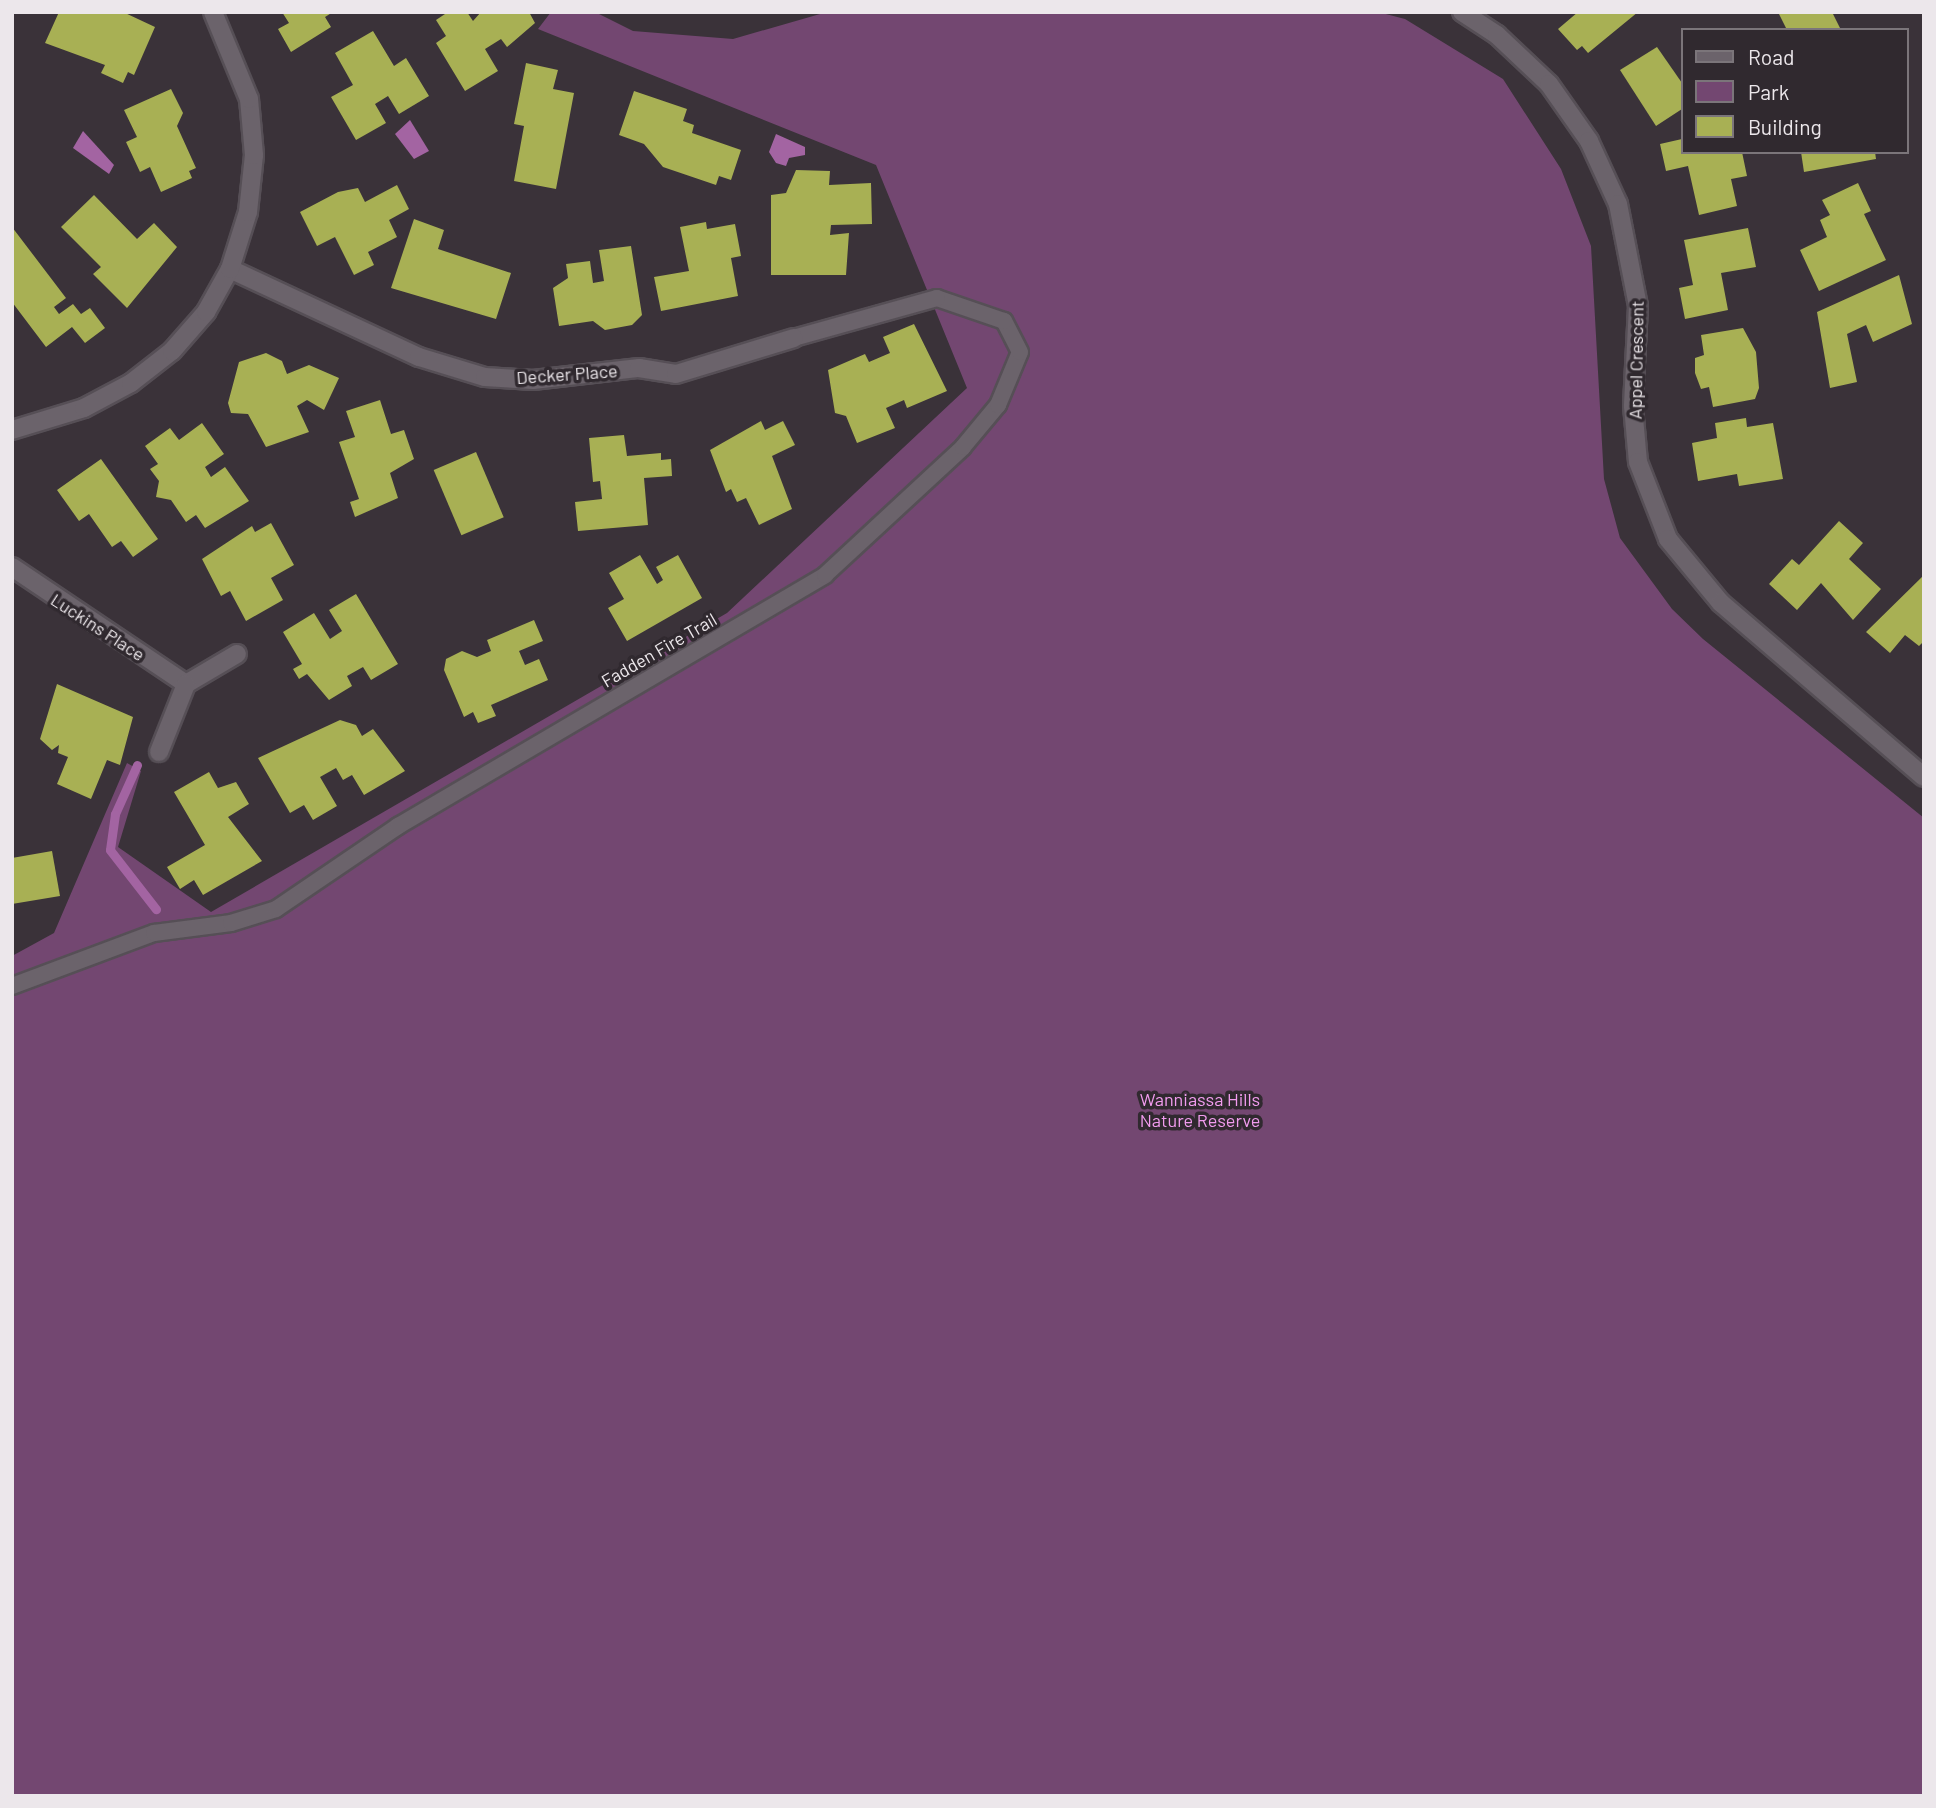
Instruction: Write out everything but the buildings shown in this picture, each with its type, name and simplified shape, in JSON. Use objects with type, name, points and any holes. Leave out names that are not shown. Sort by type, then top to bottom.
[{"type":"street","points":[[12,430],[84,408],[131,383],[198,322],[230,270],[248,212],[254,155],[249,99],[213,12]]},
{"type":"street","name":"Appel Crescent","points":[[1462,12],[1497,36],[1549,85],[1589,141],[1618,204],[1638,306],[1638,462],[1668,539],[1721,603],[1924,777]]},
{"type":"street","name":"Decker Place","points":[[230,270],[419,357],[485,377],[533,380],[639,368],[676,374],[794,338]]},
{"type":"street","name":"Luckins Place","points":[[12,567],[186,684]]},
{"type":"street","points":[[159,752],[186,684],[237,654]]},
{"type":"lane","name":"Fadden Fire Trail","points":[[12,986],[155,933],[231,923],[276,909],[398,827],[825,575],[963,446],[998,405],[1020,352],[1004,321],[937,298],[794,338]]},
{"type":"green space","name":"Wanniassa Hills Nature Reserve","points":[[551,12],[595,12],[633,31],[733,39],[827,12],[1378,12],[1405,19],[1503,79],[1561,169],[1591,246],[1604,479],[1620,538],[1672,609],[1703,639],[1924,818],[1924,1796],[12,1796],[12,956],[54,933],[127,763],[141,771],[118,847],[211,912],[727,613],[967,388],[876,165],[538,29]]},
{"type":"shaded area","points":[[410,120],[429,151],[414,159],[395,134]]},
{"type":"shaded area","points":[[83,131],[114,165],[109,174],[73,148]]},
{"type":"shaded area","points":[[776,134],[805,147],[805,155],[789,158],[786,166],[776,163],[769,152]]},
{"type":"waterway","points":[[137,765],[115,814],[110,850],[156,909]]}]
